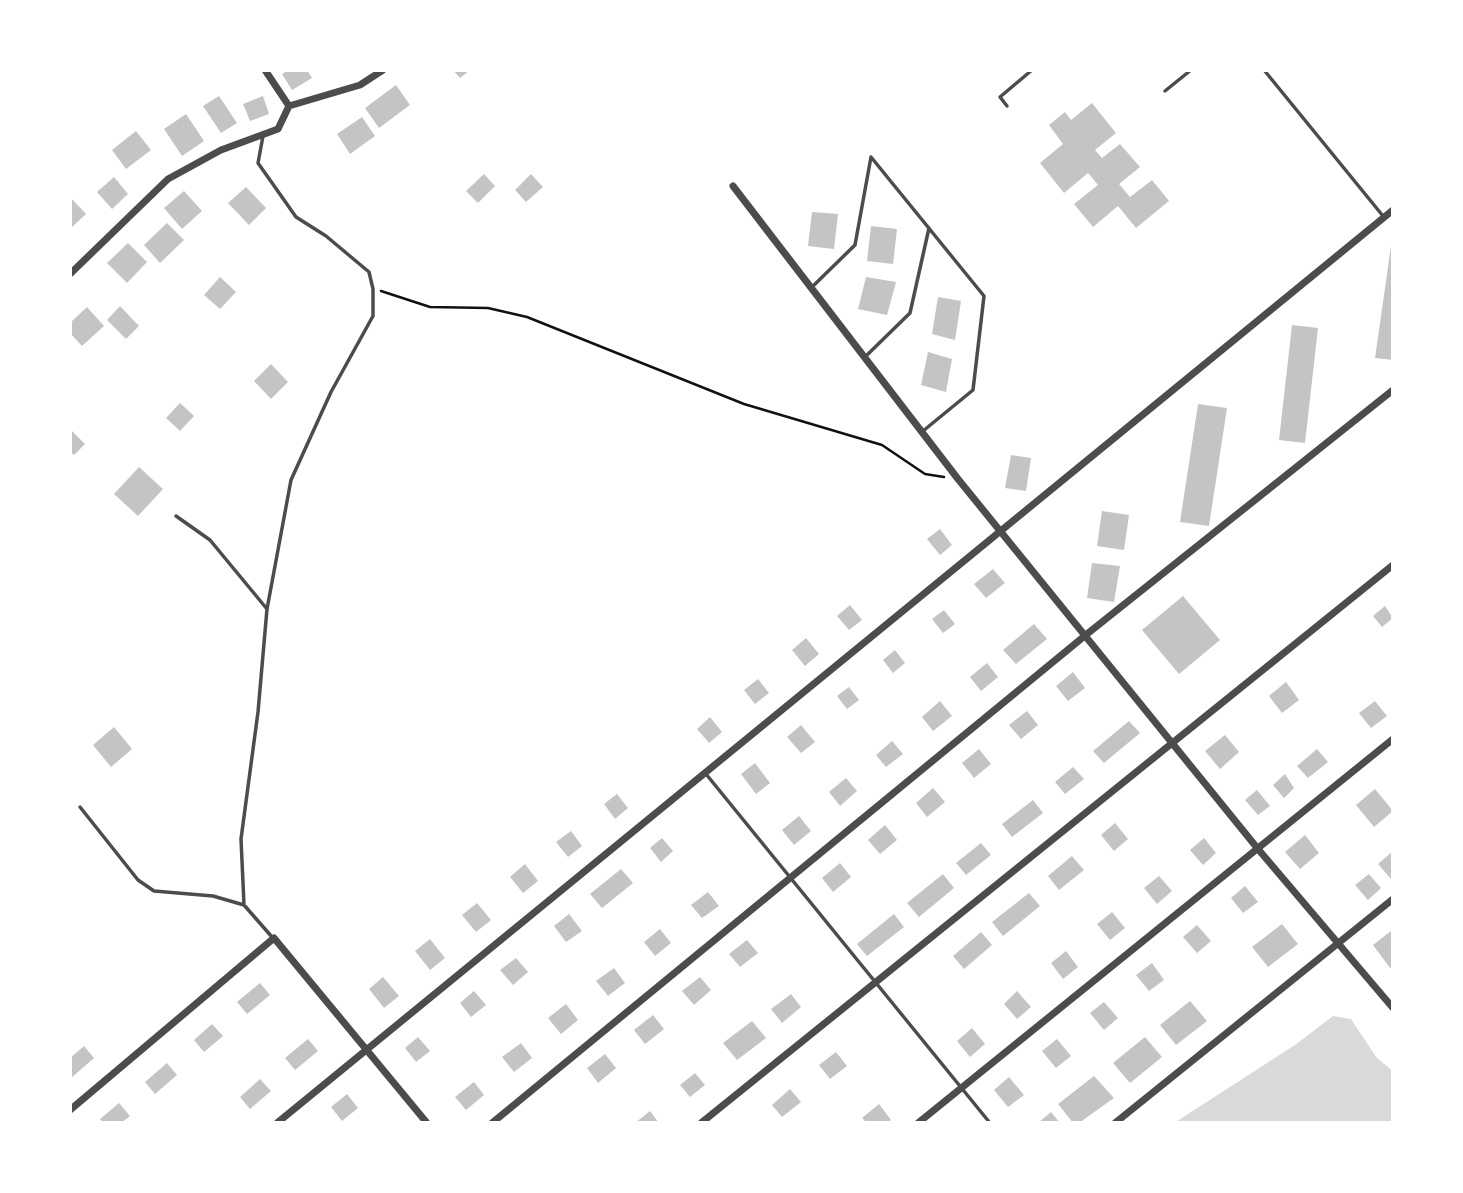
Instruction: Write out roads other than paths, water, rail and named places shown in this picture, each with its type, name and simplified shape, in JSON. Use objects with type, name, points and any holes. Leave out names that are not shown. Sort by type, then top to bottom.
[{"type":"street","points":[[265,70],[289,106]]},
{"type":"street","points":[[70,274],[169,179],[222,150],[278,129],[289,106],[360,85],[383,70]]},
{"type":"street","points":[[733,186],[958,479],[1087,634],[1258,849],[1393,1008]]},
{"type":"street","points":[[277,1123],[1393,210]]},
{"type":"street","points":[[492,1123],[1087,634],[1393,390]]},
{"type":"street","points":[[701,1123],[1393,565]]},
{"type":"street","points":[[918,1123],[1393,739]]},
{"type":"street","points":[[1115,1123],[1393,899]]},
{"type":"street","points":[[70,1110],[274,938],[427,1123]]},
{"type":"lane","points":[[1007,106],[1000,97],[1032,70]]},
{"type":"lane","points":[[1165,91],[1191,70]]},
{"type":"lane","points":[[1264,70],[1384,217]]},
{"type":"lane","points":[[244,905],[241,839],[258,712],[267,609],[291,480],[331,392],[373,316],[373,289],[369,272],[326,236],[296,217],[258,163],[263,136]]},
{"type":"lane","points":[[811,288],[855,245],[871,157],[984,296],[973,390],[922,432]]},
{"type":"lane","points":[[864,357],[910,313],[929,228]]},
{"type":"lane","points":[[176,516],[210,540],[267,609]]},
{"type":"lane","points":[[704,773],[990,1123]]},
{"type":"lane","points":[[80,807],[138,880],[154,891],[213,896],[244,905],[274,938]]}]
